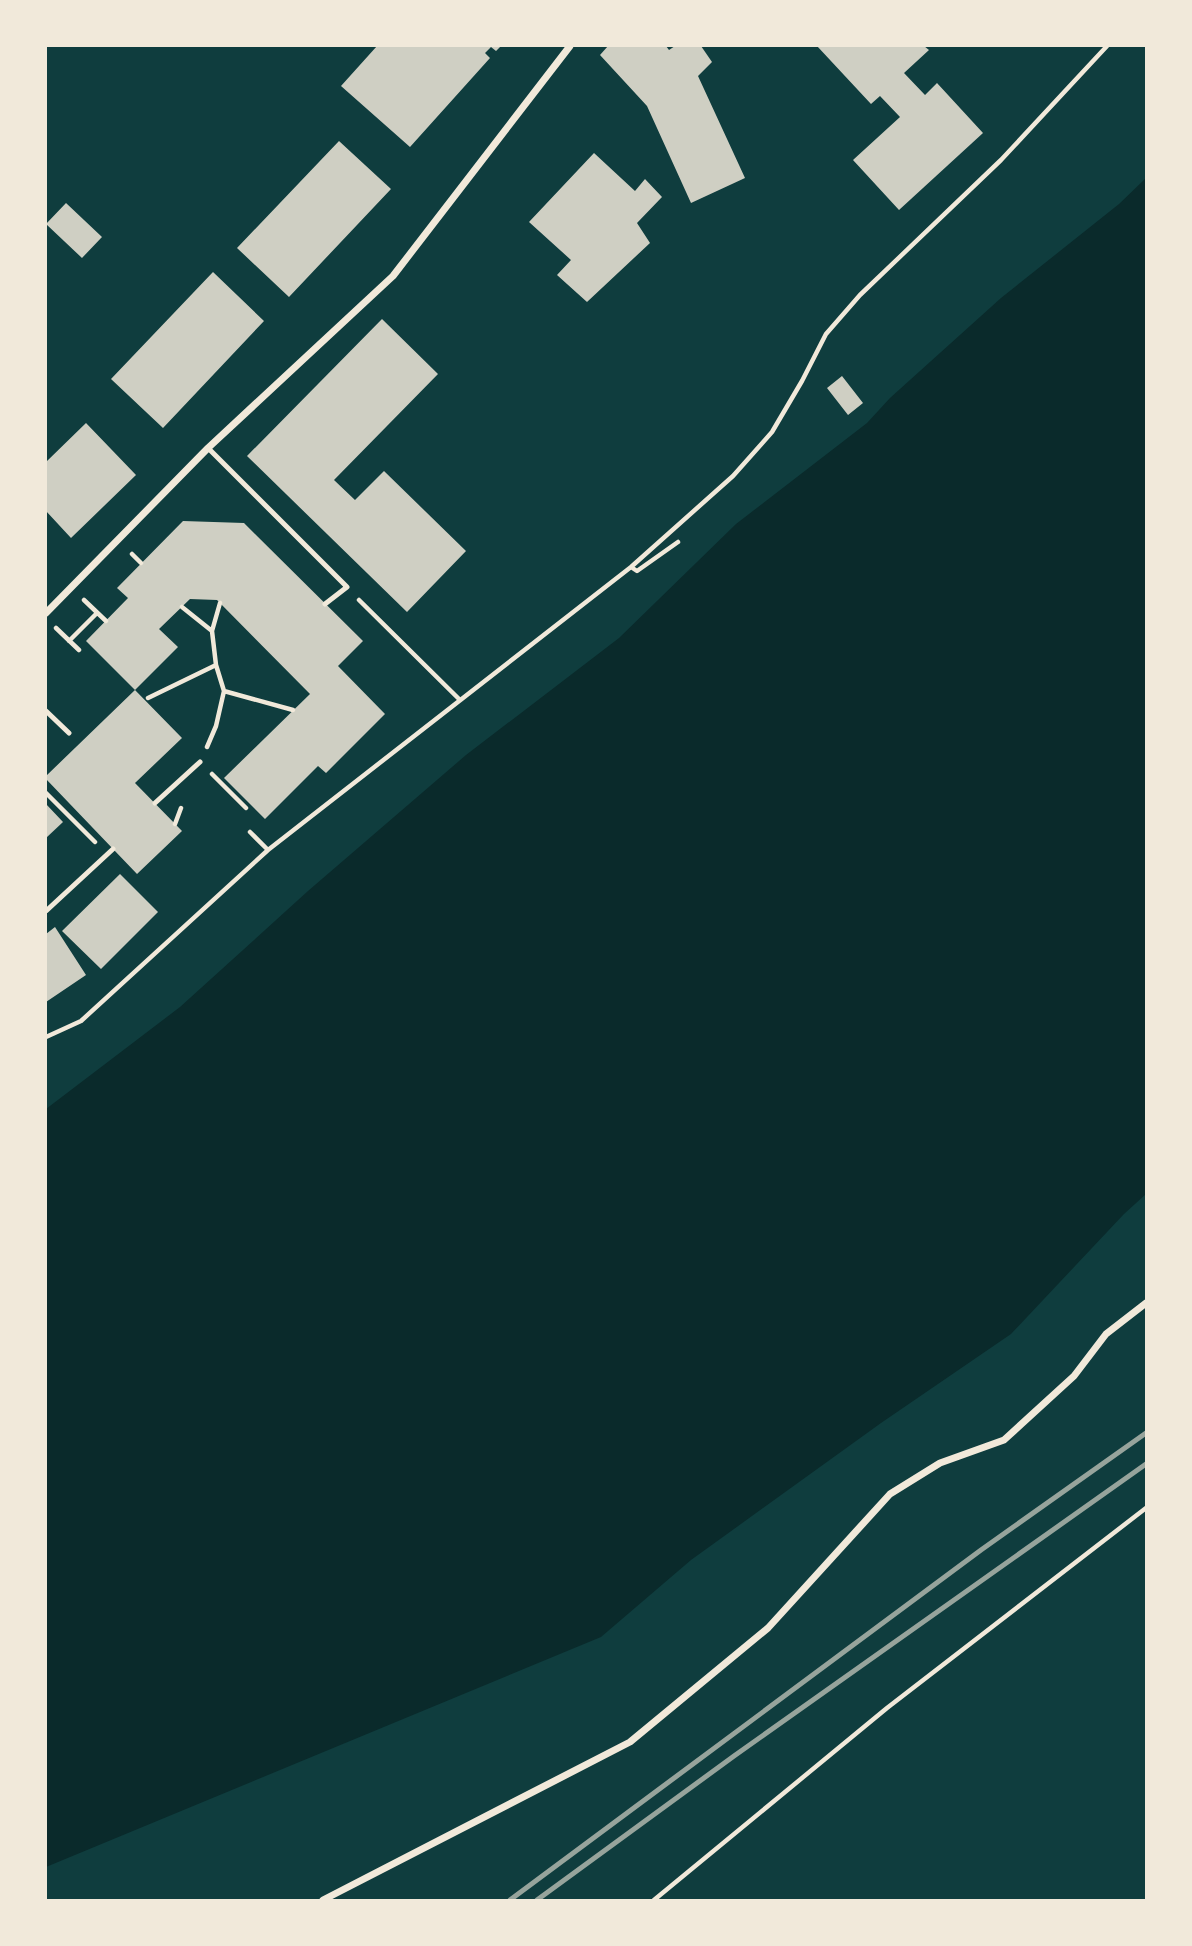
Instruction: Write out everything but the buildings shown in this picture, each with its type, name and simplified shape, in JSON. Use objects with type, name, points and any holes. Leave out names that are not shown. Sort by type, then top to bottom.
[{"type":"street","points":[[46,613],[208,447],[393,276],[570,46]]},
{"type":"street","points":[[323,1900],[630,1742],[768,1628],[890,1494],[940,1463],[1004,1440],[1074,1376],[1106,1334],[1146,1303]]},
{"type":"lane","points":[[208,447],[346,587],[325,604]]},
{"type":"lane","points":[[46,710],[69,733]]},
{"type":"lane","points":[[155,803],[200,762]]},
{"type":"lane","points":[[46,911],[113,849]]},
{"type":"path","points":[[46,1037],[81,1021],[268,850],[631,567],[733,476],[772,432],[803,381],[826,334],[860,295],[1001,160],[1107,46]]},
{"type":"path","points":[[631,567],[637,571],[678,542]]},
{"type":"path","points":[[71,587],[106,621]]},
{"type":"path","points":[[346,587],[460,700]]},
{"type":"path","points":[[220,603],[212,631],[216,665],[225,691],[293,710]]},
{"type":"path","points":[[182,607],[212,631]]},
{"type":"path","points":[[69,641],[97,613]]},
{"type":"path","points":[[54,625],[79,650]]},
{"type":"path","points":[[148,698],[216,665]]},
{"type":"path","points":[[46,793],[108,855]]},
{"type":"path","points":[[250,832],[268,850]]},
{"type":"path","points":[[654,1900],[887,1708],[1146,1508]]},
{"type":"water","points":[[1146,178],[1146,1194],[1011,1334],[881,1423],[691,1560],[601,1637],[46,1867],[46,1109],[180,1007],[308,891],[466,755],[619,638],[736,524],[867,423],[890,398],[1001,298],[1119,204]]},
{"type":"railway","points":[[510,1900],[981,1550],[1146,1433]]},
{"type":"railway","points":[[537,1900],[734,1756],[1146,1464]]}]
